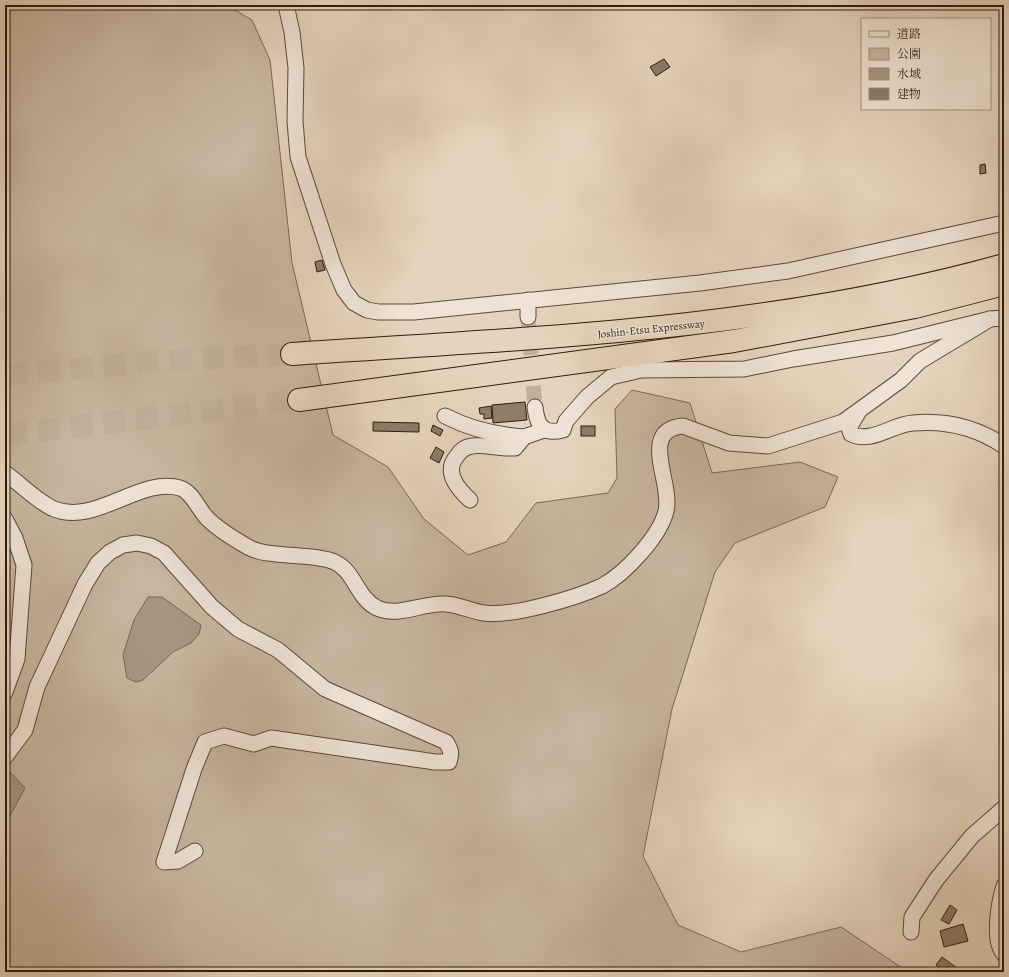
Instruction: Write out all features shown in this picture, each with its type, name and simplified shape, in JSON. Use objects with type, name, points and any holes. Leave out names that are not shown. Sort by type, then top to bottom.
[{"type":"highway","name":"Joshin-Etsu Expressway","points":[[292,354],[552,338],[730,320],[914,289],[1004,265]]},
{"type":"highway","name":"Joshin-Etsu Expressway","points":[[299,400],[734,340],[915,307],[1004,284]]},
{"type":"street","points":[[286,5],[292,32],[296,68],[295,122],[298,157],[333,264],[344,290],[354,303],[367,310],[414,312],[700,283],[788,271],[1004,223]]},
{"type":"street","points":[[528,300],[528,317]]},
{"type":"street","points":[[5,472],[55,510],[67,512],[81,512],[98,508],[124,500],[148,489],[167,485],[183,489],[196,502],[206,518],[255,551],[316,557],[332,560],[346,568],[364,596],[378,608],[399,612],[424,605],[446,604],[486,613],[521,612],[602,586],[618,576],[634,562],[658,528],[666,510],[667,485],[660,460],[660,441],[665,432],[676,427],[683,426],[728,443],[768,446],[843,422],[900,380],[920,361],[997,318]]},
{"type":"street","points":[[445,416],[469,427],[500,435],[524,437],[544,430],[554,432],[563,430],[566,422],[587,397],[611,377],[642,370],[744,370],[793,359],[893,343],[997,318]]},
{"type":"street","points":[[535,407],[537,421],[544,430]]},
{"type":"street","points":[[859,411],[849,428],[852,434],[859,438],[882,433],[912,423],[961,425],[990,437],[1004,446]]},
{"type":"street","points":[[470,500],[454,483],[451,470],[452,461],[461,450],[472,446],[515,448],[524,437]]},
{"type":"street","points":[[5,519],[24,565],[17,659],[5,692]]},
{"type":"street","points":[[5,757],[25,730],[37,687],[85,584],[98,563],[110,552],[124,545],[136,543],[150,546],[164,553],[212,607],[238,629],[278,650],[325,689],[446,742],[450,749],[451,754],[449,762],[435,762],[271,738],[254,744],[224,736],[205,742],[194,769],[164,862],[178,861],[195,851]]},
{"type":"street","points":[[911,932],[912,917],[936,880],[972,836],[1004,808]]},
{"type":"street","points":[[1004,886],[998,913],[998,937],[1001,952],[1004,954]]},
{"type":"green space","points":[[5,5],[226,5],[252,20],[270,60],[292,263],[333,435],[388,467],[424,519],[468,555],[506,542],[536,503],[608,493],[617,478],[615,409],[632,390],[690,403],[712,473],[800,462],[838,477],[825,507],[735,543],[715,572],[672,709],[643,856],[678,925],[741,952],[841,927],[908,972],[5,972]]},
{"type":"water","points":[[148,597],[162,597],[201,625],[199,634],[191,643],[173,652],[143,680],[136,682],[127,678],[123,655],[134,620]]},
{"type":"water","points":[[5,771],[9,771],[25,788],[11,814],[5,821]]},
{"type":"building","points":[[664,59],[670,67],[656,76],[650,67]]},
{"type":"building","points":[[985,164],[986,173],[980,174],[980,165]]},
{"type":"building","points":[[322,260],[325,270],[317,272],[315,262]]},
{"type":"building","points":[[525,402],[527,420],[493,423],[492,405]]},
{"type":"building","points":[[491,406],[492,418],[484,419],[484,414],[480,414],[479,408]]},
{"type":"building","points":[[373,422],[419,423],[419,432],[373,431]]},
{"type":"building","points":[[433,425],[443,430],[440,436],[431,431]]},
{"type":"building","points":[[581,426],[595,426],[595,436],[581,436]]},
{"type":"building","points":[[436,447],[444,452],[439,463],[430,458]]},
{"type":"building","points":[[950,905],[957,910],[949,924],[941,920]]},
{"type":"building","points":[[963,924],[968,941],[944,947],[940,931]]},
{"type":"building","points":[[942,957],[957,968],[954,972],[947,972],[936,965]]},
{"type":"tunnel","points":[[528,317],[535,407]]},
{"type":"tunnel","points":[[5,375],[151,362],[292,354]]},
{"type":"tunnel","points":[[5,435],[299,400]]}]
